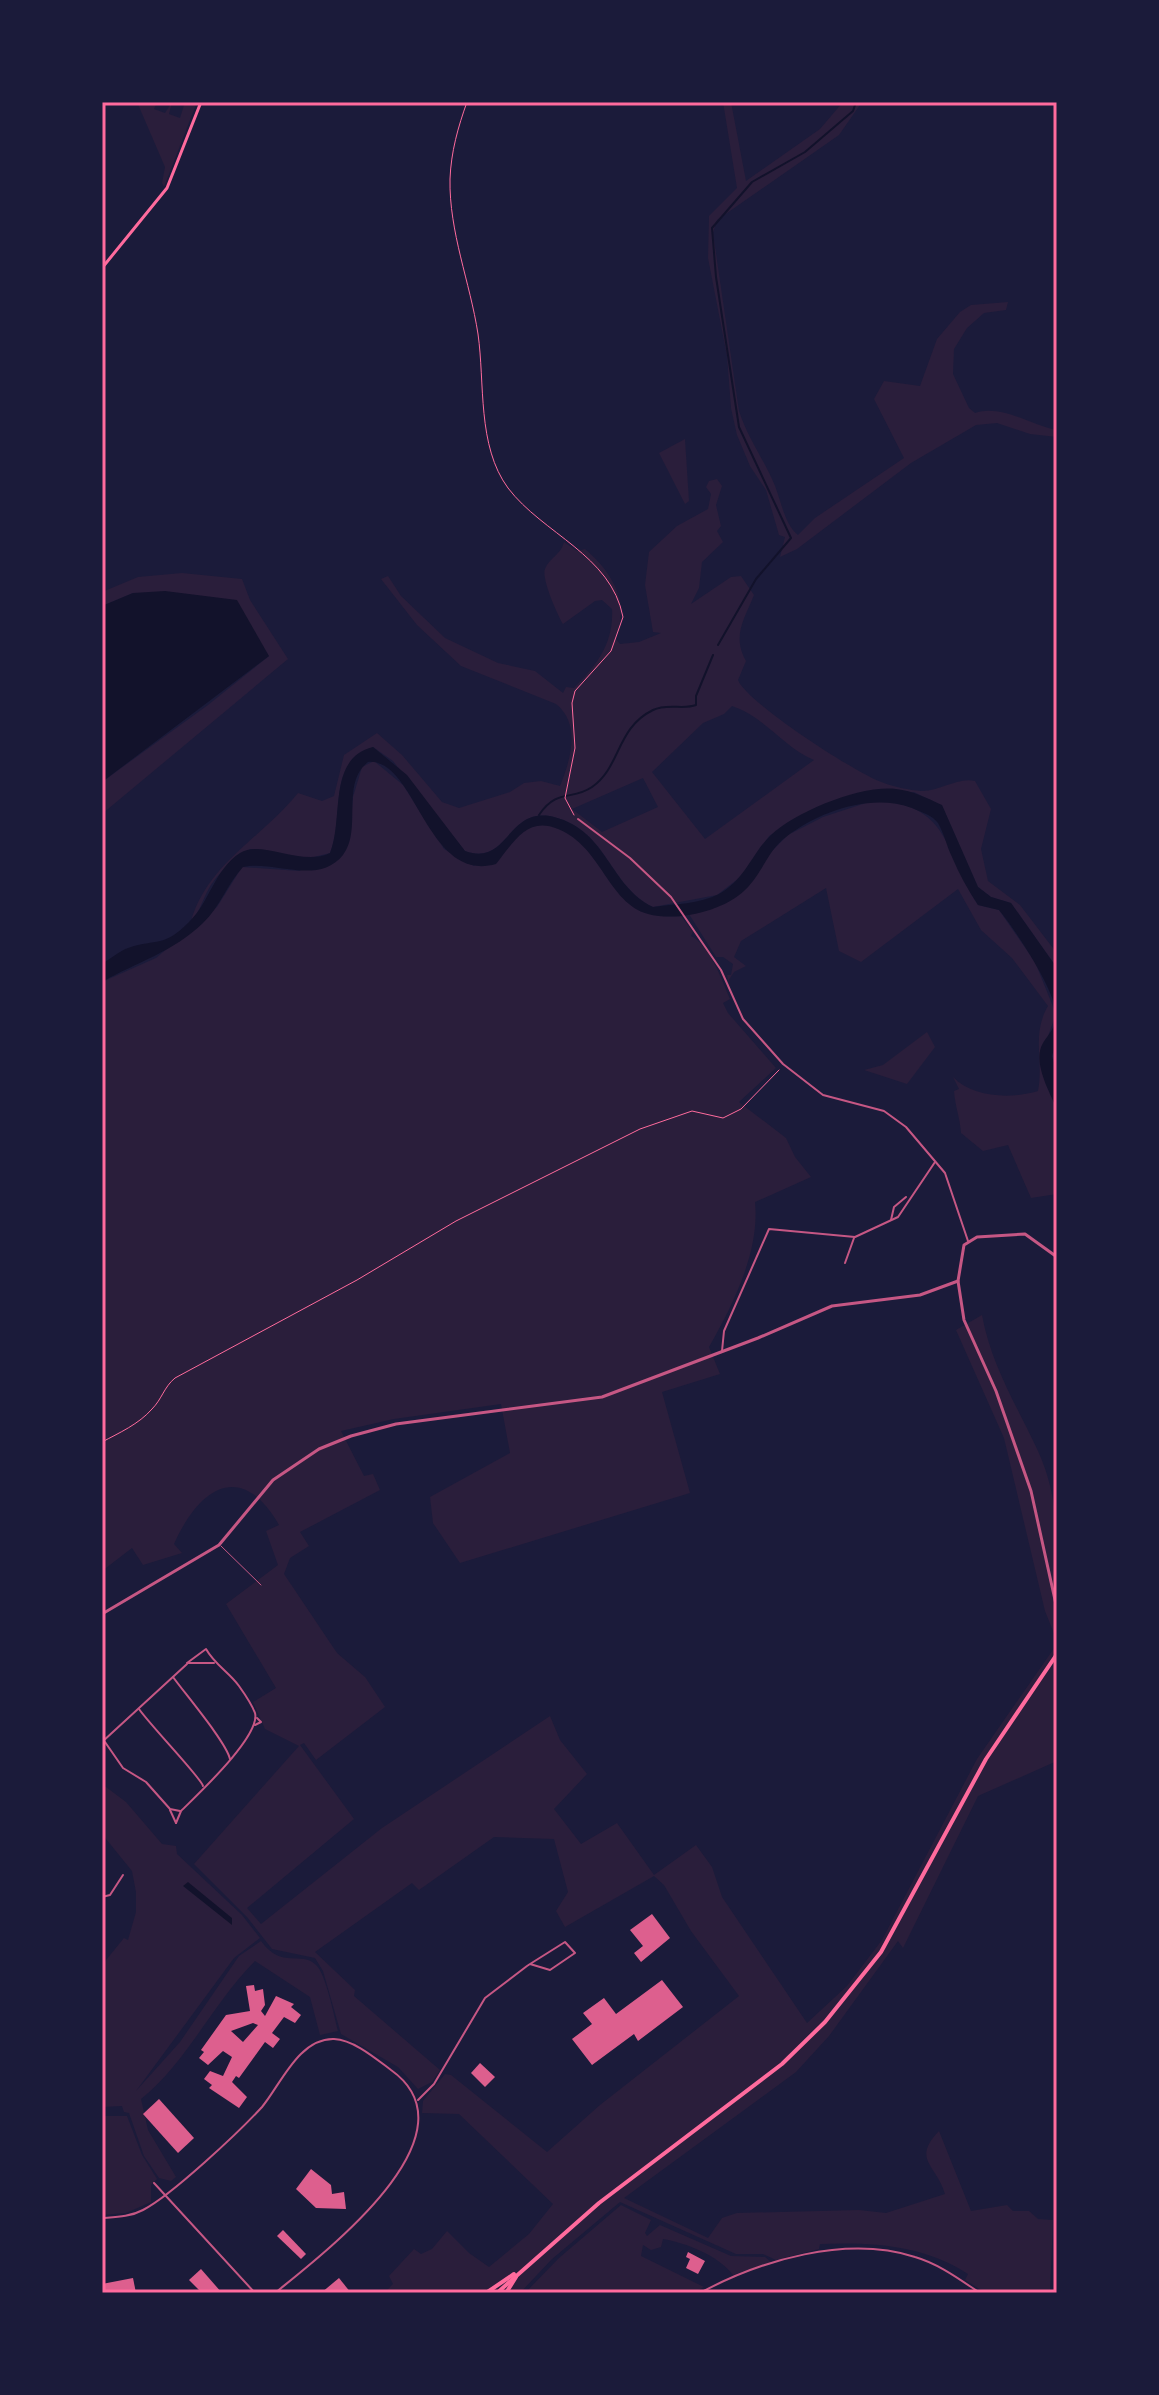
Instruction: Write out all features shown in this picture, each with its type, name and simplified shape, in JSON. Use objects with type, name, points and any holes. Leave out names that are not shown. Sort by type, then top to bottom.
[{"type":"highway","points":[[497,2293],[623,2184],[782,2064],[825,2022],[881,1952],[986,1759],[1057,1654]]},
{"type":"highway","points":[[486,2293],[520,2271]]},
{"type":"highway","points":[[506,2293],[520,2271]]},
{"type":"main road","points":[[102,268],[167,188],[201,102]]},
{"type":"street","points":[[578,819],[630,858],[671,897],[721,970],[743,1019],[783,1064],[823,1095],[896,1117],[935,1161],[952,1186],[968,1241],[959,1264],[958,1281],[964,1320],[1016,1446],[1042,1534],[1057,1609]]},
{"type":"street","points":[[722,1351],[724,1331],[769,1229],[854,1237],[898,1217],[910,1194],[935,1161]]},
{"type":"street","points":[[891,1221],[894,1207],[910,1194]]},
{"type":"street","points":[[968,1241],[977,1237],[1025,1234],[1057,1257]]},
{"type":"street","points":[[845,1263],[854,1237]]},
{"type":"street","points":[[102,1614],[219,1545],[273,1480],[319,1449],[351,1436],[396,1424],[602,1397],[832,1306],[920,1295],[958,1281]]},
{"type":"street","points":[[253,1726],[261,1722],[255,1718],[237,1684],[203,1649],[103,1742],[123,1768],[146,1782],[170,1809],[176,1823],[181,1811],[238,1750],[255,1718]]},
{"type":"street","points":[[187,1663],[214,1663]]},
{"type":"street","points":[[172,1676],[228,1749],[230,1759]]},
{"type":"street","points":[[139,1708],[173,1752],[202,1779],[204,1788]]},
{"type":"street","points":[[228,1749],[238,1750]]},
{"type":"street","points":[[202,1779],[212,1780]]},
{"type":"street","points":[[170,1809],[181,1811]]},
{"type":"street","points":[[102,1897],[110,1895],[123,1875]]},
{"type":"street","points":[[417,2101],[434,2084],[485,1998],[530,1964],[565,1942],[575,1953],[550,1970],[530,1964]]},
{"type":"street","points":[[102,2218],[138,2212],[164,2195],[254,2115],[304,2049],[324,2040],[351,2043],[403,2078],[417,2101],[418,2137],[399,2173],[320,2257],[275,2293]]},
{"type":"street","points":[[154,2183],[255,2293]]},
{"type":"street","points":[[700,2293],[793,2258],[855,2249],[915,2257],[943,2269],[980,2293]]},
{"type":"lane","points":[[219,1545],[261,1585]]},
{"type":"path","points":[[467,102],[454,147],[450,196],[478,334],[486,423],[493,456],[508,488],[573,544],[614,592],[623,617],[611,651],[575,691],[572,703],[575,748],[565,798],[578,819]]},
{"type":"path","points":[[102,1442],[142,1419],[175,1378],[357,1280],[456,1221],[640,1129],[692,1111],[723,1118],[741,1109],[783,1064]]},
{"type":"shaded area","points":[[137,102],[157,102],[154,109],[165,113],[172,102],[169,114],[180,118],[185,102],[197,102],[164,187],[165,167]]},
{"type":"shaded area","points":[[723,102],[731,102],[746,181],[820,129],[843,102],[862,102],[839,135],[717,220],[713,233],[739,411],[793,530],[798,535],[815,518],[904,458],[874,399],[884,381],[920,386],[937,339],[960,312],[971,305],[1008,302],[1006,310],[984,313],[967,328],[954,349],[953,374],[969,408],[975,413],[995,411],[1016,416],[1057,430],[1057,437],[1030,434],[997,423],[976,425],[911,463],[797,549],[780,557],[785,537],[779,535],[766,490],[750,466],[737,435],[731,408],[727,356],[708,258],[709,216],[737,188]]},
{"type":"shaded area","points":[[685,439],[689,501],[685,504],[659,453]]},
{"type":"shaded area","points":[[717,479],[722,486],[716,505],[721,526],[717,531],[723,542],[702,562],[699,588],[691,604],[731,577],[741,576],[754,595],[741,628],[740,644],[746,661],[738,680],[761,704],[804,737],[851,767],[884,783],[921,791],[975,781],[991,809],[981,849],[988,881],[1020,905],[1056,952],[1057,968],[1011,903],[991,897],[978,887],[942,806],[914,792],[815,808],[769,836],[743,875],[717,895],[653,907],[638,898],[586,834],[554,817],[538,816],[526,820],[491,851],[480,854],[465,851],[393,761],[373,747],[358,755],[343,778],[330,853],[306,859],[250,849],[215,879],[191,921],[210,883],[237,852],[298,793],[322,801],[334,796],[344,755],[377,733],[402,755],[442,802],[459,808],[510,792],[524,783],[541,781],[560,786],[572,742],[569,721],[564,712],[556,704],[461,666],[417,625],[381,579],[388,576],[401,596],[445,638],[498,663],[535,671],[563,693],[566,687],[574,688],[602,653],[610,632],[612,609],[602,600],[595,601],[563,624],[545,580],[547,565],[564,542],[577,551],[585,549],[611,578],[616,589],[621,613],[615,638],[620,644],[639,642],[661,633],[653,632],[645,585],[649,552],[677,526],[708,509],[711,494],[706,487],[709,481]],"holes":[[[732,706],[754,717],[793,748],[814,760],[705,839],[652,772],[703,723],[724,714]],[[643,778],[658,807],[602,832],[572,809]]]},
{"type":"shaded area","points":[[182,573],[242,579],[250,600],[288,659],[102,814],[102,782],[269,656],[133,593],[102,606],[102,592],[138,577]]},
{"type":"shaded area","points":[[165,591],[237,600],[269,656],[102,782],[102,606],[133,593]]},
{"type":"shaded area","points":[[373,747],[407,775],[465,851],[480,854],[491,851],[526,820],[538,816],[554,817],[586,834],[638,898],[653,907],[695,902],[719,894],[736,881],[764,842],[782,826],[848,795],[896,789],[942,805],[978,887],[991,897],[1011,903],[1057,968],[1057,1040],[1052,1056],[1057,1073],[1057,1109],[1039,1058],[1043,1043],[1056,1020],[1050,991],[1024,945],[999,910],[978,905],[958,870],[938,823],[926,814],[896,804],[846,807],[814,819],[780,842],[751,884],[736,897],[713,909],[672,917],[648,914],[634,908],[623,899],[585,848],[558,829],[538,826],[522,833],[496,864],[472,865],[453,856],[437,839],[398,779],[384,766],[368,762],[355,782],[349,844],[333,864],[309,871],[243,867],[209,917],[191,933],[167,949],[102,982],[102,964],[128,948],[173,936],[189,922],[224,868],[240,853],[259,849],[307,857],[330,853],[343,776],[349,763],[359,753]]},
{"type":"shaded area","points":[[374,761],[403,785],[444,849],[474,866],[534,824],[558,827],[576,838],[616,889],[632,904],[653,914],[681,916],[693,932],[691,936],[704,947],[719,973],[730,999],[723,1003],[728,1013],[776,1068],[739,1102],[786,1138],[795,1157],[811,1177],[755,1202],[753,1239],[743,1277],[709,1347],[720,1374],[662,1392],[690,1493],[460,1563],[433,1523],[430,1497],[510,1453],[501,1404],[394,1419],[341,1431],[364,1476],[373,1474],[380,1490],[300,1532],[309,1546],[290,1558],[284,1574],[337,1653],[365,1677],[385,1707],[316,1760],[304,1743],[300,1745],[354,1819],[247,1908],[261,1924],[382,1828],[550,1716],[560,1740],[587,1774],[554,1809],[581,1844],[617,1823],[654,1875],[696,1845],[712,1867],[722,1897],[807,2023],[847,1986],[882,1940],[977,1759],[1057,1644],[1057,1761],[978,1796],[903,1948],[898,1941],[829,2036],[796,2072],[624,2198],[708,2238],[722,2218],[737,2213],[859,2210],[886,2213],[945,2194],[926,2156],[931,2141],[939,2131],[971,2211],[1007,2205],[1013,2211],[1029,2211],[1038,2219],[1053,2220],[1050,2293],[986,2293],[965,2280],[968,2274],[951,2264],[897,2247],[820,2244],[819,2249],[776,2260],[763,2254],[736,2254],[620,2202],[552,2259],[520,2293],[388,2293],[386,2291],[393,2284],[389,2276],[414,2249],[421,2254],[432,2249],[447,2231],[489,2267],[529,2234],[553,2204],[459,2114],[422,2113],[423,2101],[445,2074],[451,2075],[547,2152],[600,2105],[739,1996],[691,1931],[664,1885],[654,1876],[565,1927],[556,1911],[568,1892],[554,1839],[494,1837],[419,1890],[412,1883],[315,1952],[355,1990],[354,1996],[440,2070],[432,2082],[418,2089],[398,2067],[341,2034],[323,1971],[315,1958],[272,1949],[247,1917],[194,1864],[299,1746],[265,1729],[253,1702],[276,1688],[226,1604],[278,1565],[266,1531],[279,1525],[265,1505],[250,1492],[236,1487],[222,1489],[208,1496],[184,1524],[174,1544],[182,1553],[143,1565],[132,1548],[102,1571],[102,982],[156,958],[217,907],[242,867],[299,871],[349,843],[353,797],[362,767]]},
{"type":"shaded area","points":[[872,801],[917,810],[931,820],[942,833],[978,905],[999,910],[1035,962],[1056,1014],[1040,1058],[1057,1109],[1057,1194],[1031,1198],[1008,1145],[983,1151],[961,1133],[954,1091],[959,1089],[953,1077],[971,1089],[993,1095],[1038,1091],[1040,1027],[1048,1006],[1012,958],[981,930],[958,889],[861,962],[839,951],[826,888],[741,941],[734,957],[746,966],[734,972],[728,981],[727,975],[731,975],[733,964],[723,957],[716,957],[689,914],[716,907],[788,835],[823,817]]},
{"type":"shaded area","points":[[927,1032],[935,1047],[907,1084],[864,1070],[883,1065]]},
{"type":"shaded area","points":[[982,1315],[998,1368],[1047,1473],[1058,1544],[1057,1641],[1045,1611],[1004,1438],[956,1330]]},
{"type":"shaded area","points":[[102,1784],[126,1802],[162,1844],[176,1846],[177,1854],[242,1915],[260,1938],[234,1958],[136,2091],[180,2042],[239,1956],[261,1941],[276,1955],[304,1959],[316,1965],[326,1986],[338,2031],[320,2035],[310,1997],[255,1961],[173,2067],[141,2099],[148,2130],[176,2177],[171,2181],[159,2178],[144,2156],[129,2113],[124,2112],[122,2106],[102,2107],[102,1965],[124,1938],[128,1940],[136,1912],[136,1892],[132,1871],[102,1834]]},
{"type":"shaded area","points":[[188,1882],[232,1918],[232,1925],[183,1886]]},
{"type":"shaded area","points":[[102,2116],[127,2116],[142,2155],[157,2179],[151,2185],[151,2202],[126,2213],[102,2215]]},
{"type":"shaded area","points":[[621,2205],[651,2220],[645,2233],[647,2236],[660,2225],[731,2256],[765,2257],[771,2262],[733,2275],[702,2251],[663,2239],[661,2247],[651,2250],[643,2245],[641,2256],[704,2287],[693,2293],[525,2293],[559,2258]]},
{"type":"building","points":[[652,1914],[670,1938],[641,1962],[634,1953],[643,1946],[630,1930]]},
{"type":"building","points":[[662,1980],[683,2007],[638,2041],[634,2034],[592,2065],[572,2039],[592,2024],[583,2013],[604,1998],[616,2014]]},
{"type":"building","points":[[254,1985],[255,1991],[263,1989],[265,2005],[261,2011],[265,2016],[276,1996],[294,2004],[291,2007],[301,2015],[295,2023],[284,2017],[272,2033],[280,2039],[273,2048],[265,2042],[239,2078],[236,2076],[232,2082],[247,2097],[239,2108],[209,2088],[212,2085],[204,2079],[210,2071],[223,2076],[232,2057],[223,2051],[208,2065],[199,2058],[204,2052],[201,2050],[226,2015],[250,2011],[246,1986]],"holes":[[[253,2023],[258,2025],[243,2042],[231,2031]]]},
{"type":"building","points":[[480,2063],[495,2077],[485,2087],[471,2073]]},
{"type":"building","points":[[159,2099],[194,2138],[178,2153],[143,2114]]},
{"type":"building","points":[[311,2169],[331,2185],[332,2194],[344,2192],[346,2209],[316,2208],[296,2189]]},
{"type":"building","points":[[283,2230],[306,2254],[301,2259],[277,2236]]},
{"type":"building","points":[[688,2252],[705,2261],[698,2274],[686,2268],[690,2259],[686,2257]]},
{"type":"building","points":[[201,2269],[222,2293],[202,2293],[189,2280]]},
{"type":"building","points":[[133,2278],[136,2293],[102,2293],[102,2284]]},
{"type":"building","points":[[339,2278],[351,2293],[321,2293]]},
{"type":"waterway","points":[[718,645],[756,579],[791,538],[739,427],[716,277],[712,228],[752,182],[805,152],[853,111],[856,102]]},
{"type":"waterway","points":[[539,815],[552,801],[585,791],[601,779],[625,737],[641,718],[658,708],[696,705],[696,696],[713,655]]}]
